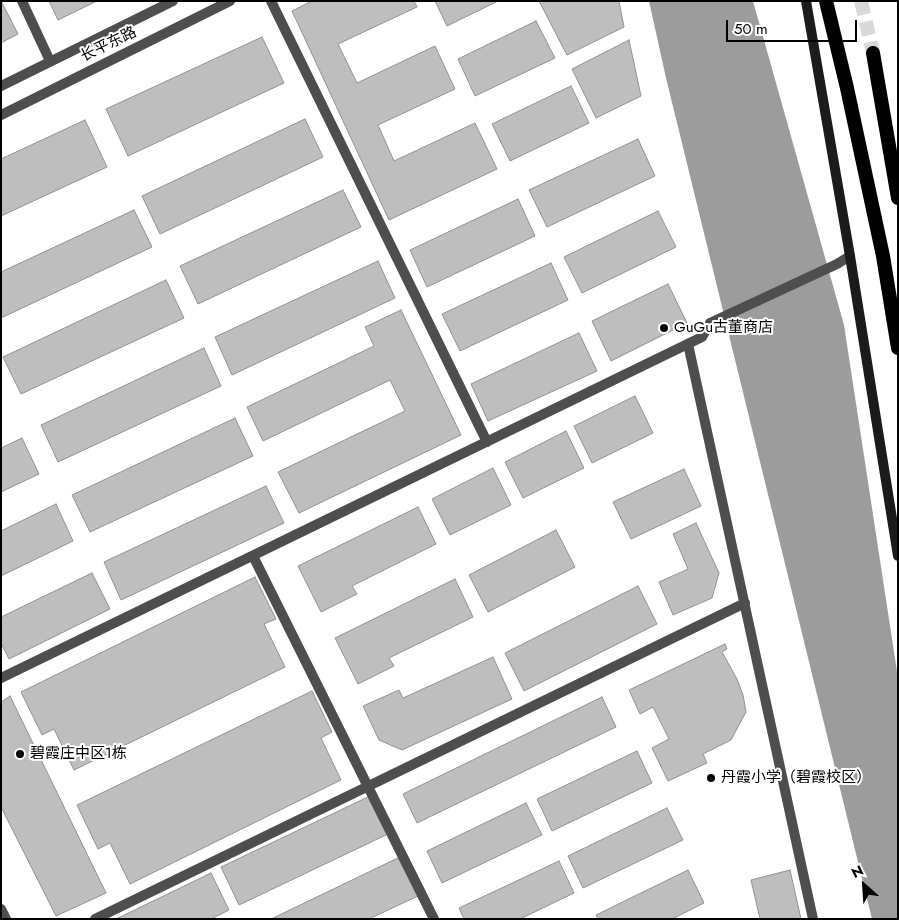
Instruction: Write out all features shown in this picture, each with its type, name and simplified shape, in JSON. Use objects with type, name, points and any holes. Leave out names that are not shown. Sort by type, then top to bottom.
[{"type":"highway","points":[[826,1],[847,88],[883,256],[898,348]]},
{"type":"highway","points":[[873,53],[898,198]]},
{"type":"main road","points":[[806,1],[850,256],[898,556]]},
{"type":"street","points":[[22,1],[50,61]]},
{"type":"street","name":"长平东路","points":[[1,86],[173,1]]},
{"type":"street","name":"长平东路","points":[[1,115],[230,1]]},
{"type":"street","points":[[271,1],[487,442]]},
{"type":"street","points":[[1,678],[688,344],[702,337],[710,323],[837,264],[850,256]]},
{"type":"street","points":[[688,344],[813,919]]},
{"type":"street","points":[[253,556],[434,919]]},
{"type":"street","points":[[95,919],[744,604]]},
{"type":"street","points":[[1,909],[6,919]]},
{"type":"shaded area","points":[[649,1],[753,1],[844,325],[898,678],[898,919],[872,919],[666,78]]},
{"type":"building","points":[[1,1],[18,34],[1,43]]},
{"type":"building","points":[[49,1],[97,1],[58,20]]},
{"type":"building","points":[[312,1],[414,1],[417,7],[338,44],[357,83],[435,46],[455,89],[378,125],[394,161],[475,123],[497,169],[389,220],[292,11]]},
{"type":"building","points":[[435,1],[498,1],[447,26]]},
{"type":"building","points":[[539,1],[619,1],[624,27],[567,55]]},
{"type":"building","points":[[536,21],[555,58],[475,96],[458,59]]},
{"type":"building","points":[[262,37],[284,83],[128,156],[106,109]]},
{"type":"building","points":[[629,40],[641,96],[596,118],[572,69]]},
{"type":"building","points":[[571,86],[589,123],[510,161],[492,124]]},
{"type":"building","points":[[305,119],[323,157],[160,234],[142,196]]},
{"type":"building","points":[[85,120],[107,167],[1,216],[1,159]]},
{"type":"building","points":[[638,139],[655,176],[547,227],[529,190]]},
{"type":"building","points":[[343,190],[361,227],[198,304],[180,266]]},
{"type":"building","points":[[518,199],[535,236],[427,287],[410,250]]},
{"type":"building","points":[[134,210],[152,247],[1,318],[1,272]]},
{"type":"building","points":[[658,211],[676,247],[582,293],[564,257]]},
{"type":"building","points":[[378,261],[395,298],[232,375],[215,337]]},
{"type":"building","points":[[551,263],[568,300],[460,351],[442,314]]},
{"type":"building","points":[[166,280],[184,318],[21,394],[3,357]]},
{"type":"building","points":[[668,284],[687,323],[611,361],[592,321]]},
{"type":"building","points":[[401,310],[461,435],[299,513],[278,472],[405,411],[390,380],[263,441],[247,407],[374,346],[365,327]]},
{"type":"building","points":[[579,333],[597,371],[488,421],[471,384]]},
{"type":"building","points":[[204,348],[221,386],[58,462],[41,425]]},
{"type":"building","points":[[635,396],[653,433],[592,463],[574,426]]},
{"type":"building","points":[[235,418],[253,456],[90,532],[72,495]]},
{"type":"building","points":[[566,431],[584,468],[523,498],[505,462]]},
{"type":"building","points":[[22,438],[39,474],[1,492],[1,448]]},
{"type":"building","points":[[493,468],[511,505],[450,535],[432,499]]},
{"type":"building","points":[[684,469],[701,506],[631,539],[613,502]]},
{"type":"building","points":[[266,486],[284,523],[121,600],[104,562]]},
{"type":"building","points":[[56,504],[73,541],[1,576],[1,531]]},
{"type":"building","points":[[418,507],[436,544],[352,586],[357,594],[321,612],[298,566]]},
{"type":"building","points":[[696,523],[719,573],[712,598],[673,615],[659,582],[688,569],[673,534]]},
{"type":"building","points":[[556,530],[575,567],[488,612],[469,575]]},
{"type":"building","points":[[92,573],[110,609],[9,659],[1,643],[1,617]]},
{"type":"building","points":[[255,577],[276,619],[264,624],[285,667],[74,770],[54,729],[42,735],[21,692]]},
{"type":"building","points":[[455,579],[473,617],[389,658],[394,666],[358,684],[335,638]]},
{"type":"building","points":[[638,586],[657,624],[524,691],[505,653]]},
{"type":"building","name":"丹霞小学（碧霞校区）","points":[[725,644],[727,649],[722,652],[737,679],[743,695],[746,712],[731,740],[703,754],[707,763],[668,781],[652,748],[669,739],[653,707],[640,714],[629,690]]},
{"type":"building","points":[[493,657],[512,699],[402,750],[379,740],[363,706],[399,690],[403,698]]},
{"type":"building","points":[[312,691],[332,732],[321,738],[341,780],[130,884],[110,843],[98,849],[77,805]]},
{"type":"building","name":"碧霞庄中区1栋","points":[[10,696],[106,893],[56,916],[1,807],[1,702]]},
{"type":"building","points":[[602,697],[616,727],[417,823],[403,794]]},
{"type":"building","points":[[637,751],[652,783],[552,831],[537,799]]},
{"type":"building","points":[[370,796],[388,834],[239,905],[221,867]]},
{"type":"building","points":[[526,803],[542,835],[442,883],[427,851]]},
{"type":"building","points":[[667,808],[683,840],[583,888],[568,856]]},
{"type":"building","points":[[402,856],[420,895],[369,919],[271,919]]},
{"type":"building","points":[[559,861],[574,893],[520,919],[464,919],[459,908]]},
{"type":"building","points":[[688,870],[704,903],[672,919],[598,919],[596,915]]},
{"type":"building","points":[[790,870],[801,919],[760,919],[751,880]]},
{"type":"building","points":[[211,873],[229,910],[211,919],[116,919]]},
{"type":"tunnel","points":[[861,1],[873,53]]},
{"type":"place","name":"GuGu古董商店","points":[[664,328]]},
{"type":"place","name":"碧霞庄中区1栋","points":[[20,754]]},
{"type":"place","name":"丹霞小学（碧霞校区）","points":[[711,778]]}]
